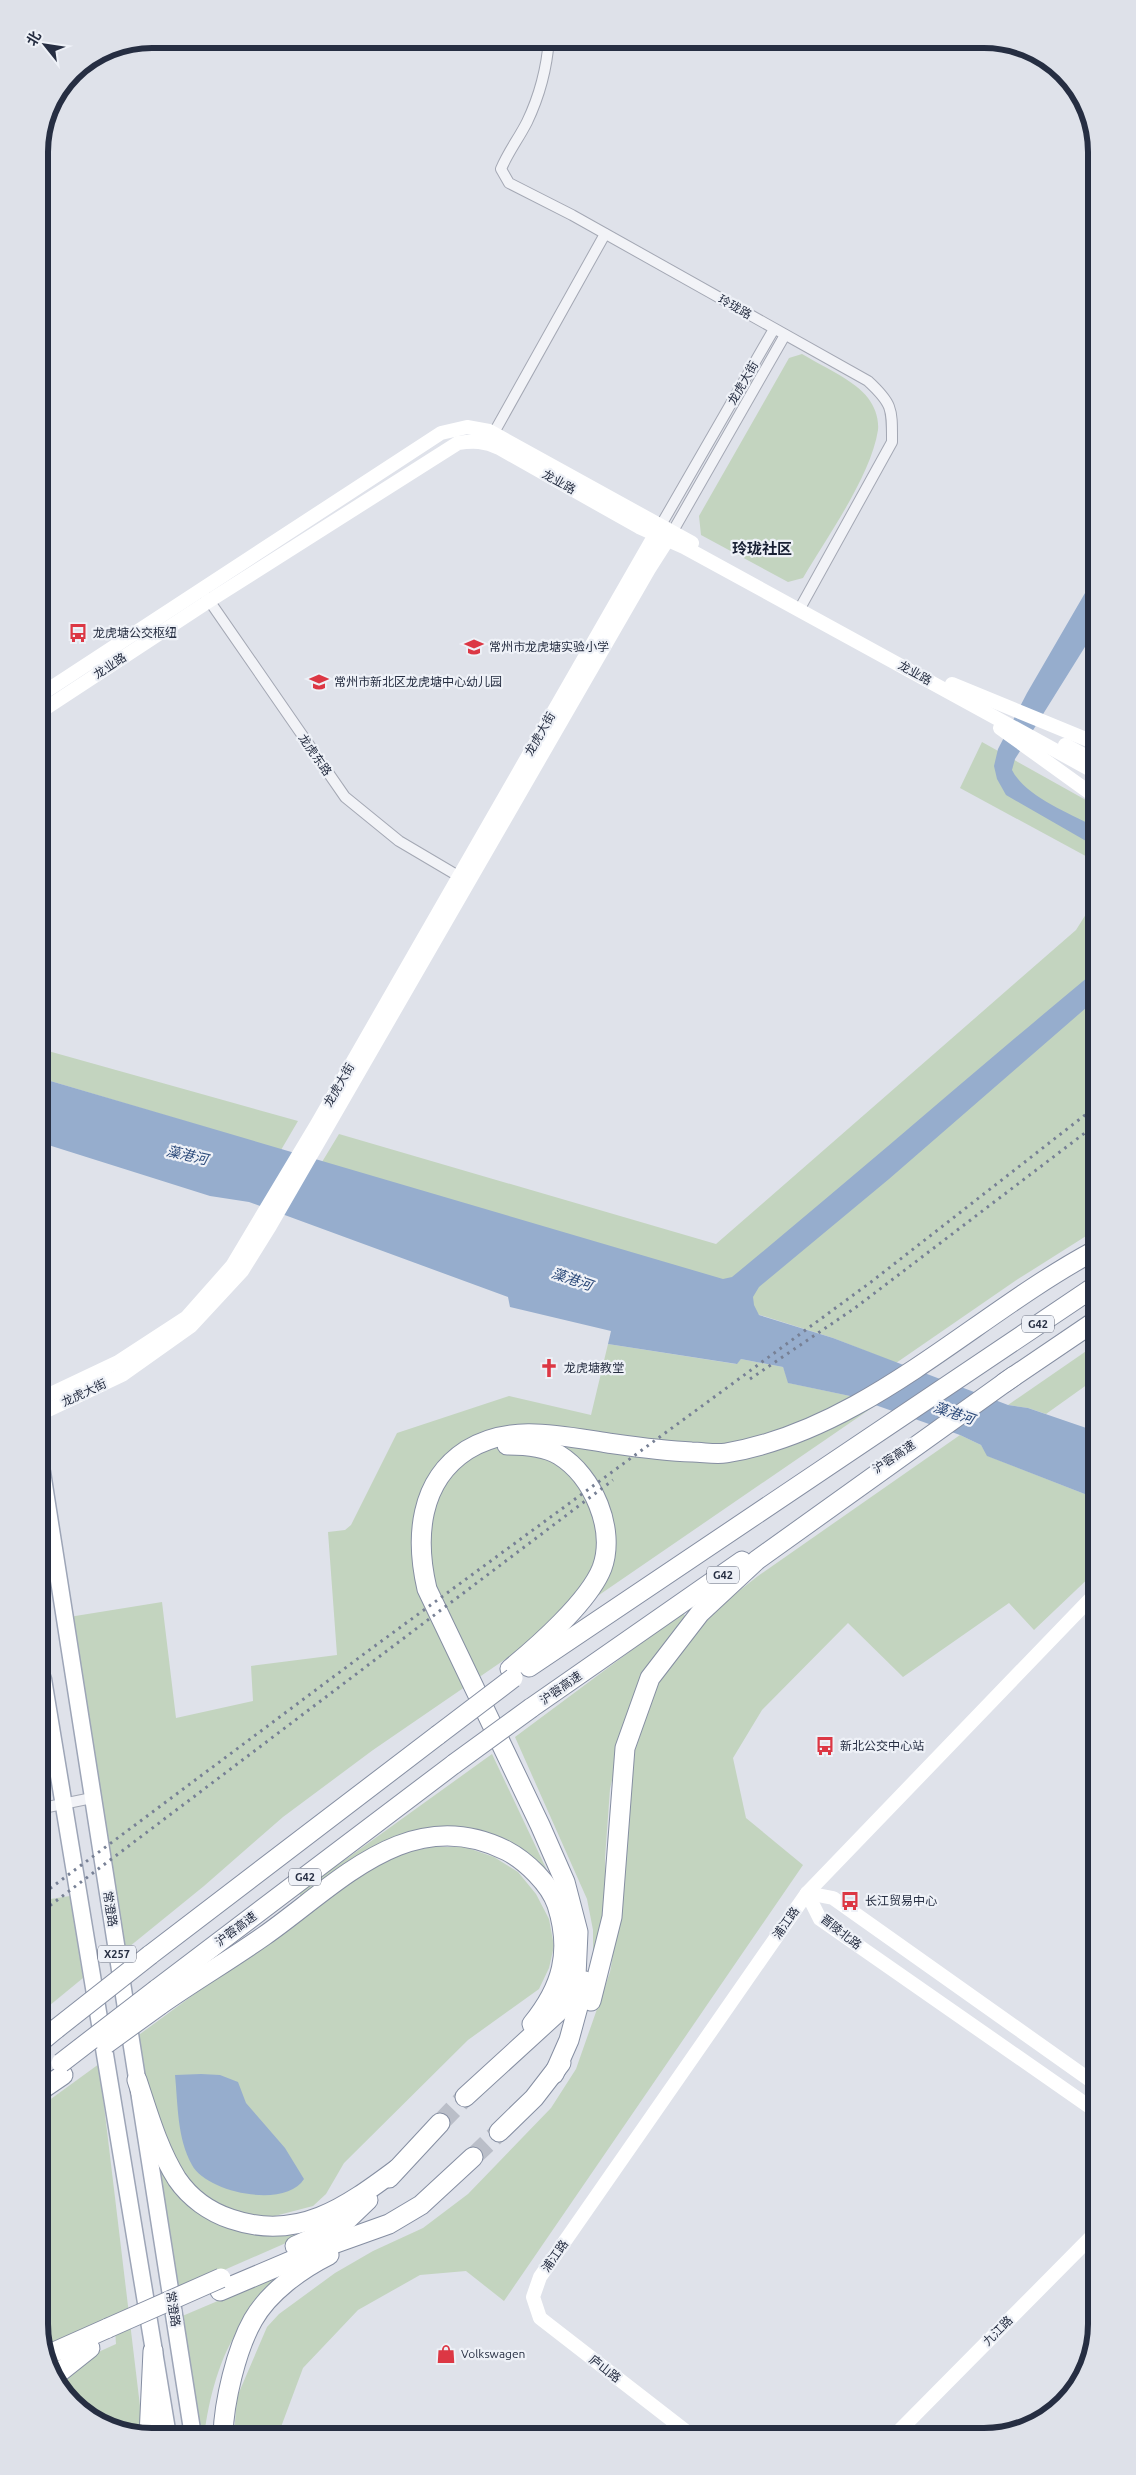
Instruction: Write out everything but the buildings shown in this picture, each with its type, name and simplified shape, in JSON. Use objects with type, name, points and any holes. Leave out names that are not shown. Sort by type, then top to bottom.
[{"type":"highway","points":[[465,2098],[558,2012],[569,1996],[576,1976],[578,1932],[565,1882],[540,1825],[427,1589],[421,1564],[421,1530],[426,1500],[432,1488],[452,1461],[469,1449],[507,1434],[548,1434],[659,1450],[724,1453],[788,1436],[853,1408],[947,1348],[1002,1307],[1088,1254]]},
{"type":"highway","name":"G42","points":[[50,2034],[243,1884],[436,1730],[512,1674],[1088,1291]]},
{"type":"highway","name":"G42","points":[[918,1443],[1088,1326]]},
{"type":"highway","points":[[499,2132],[534,2098],[554,2074],[573,2044],[590,2006],[612,1917],[625,1748],[650,1678],[700,1613],[757,1560],[918,1443]]},
{"type":"highway","name":"沪蓉高速","points":[[158,1997],[454,1764],[531,1708],[918,1443]]},
{"type":"highway","points":[[512,1674],[547,1638],[584,1595],[602,1568],[606,1531],[594,1495],[575,1468],[557,1454],[528,1445],[506,1445],[487,1451],[468,1461],[453,1474],[440,1493],[433,1513],[430,1554],[436,1582],[551,1828],[583,1906],[589,1951],[585,1979],[569,2040],[554,2074]]},
{"type":"highway","points":[[48,2083],[56,2072],[158,1997],[264,1936],[322,1890],[383,1851],[423,1837],[462,1836],[498,1847],[518,1857],[532,1870],[555,1900],[565,1945],[560,1976],[545,2008],[492,2072]]},
{"type":"highway","points":[[137,2080],[156,2135],[178,2180],[202,2204],[220,2216],[260,2227],[293,2226],[326,2216],[359,2198],[398,2169]]},
{"type":"highway","points":[[52,2353],[109,2334],[220,2285],[342,2224],[398,2169],[440,2123]]},
{"type":"highway","points":[[223,2427],[224,2409],[239,2356],[253,2320],[274,2294],[324,2257],[389,2224],[421,2205],[473,2157]]},
{"type":"highway","points":[[220,2285],[389,2224]]},
{"type":"highway","points":[[60,2372],[109,2334]]},
{"type":"highway","points":[[51,2349],[64,2348]]},
{"type":"highway","points":[[56,2364],[90,2348]]},
{"type":"highway","points":[[149,2427],[153,2351]]},
{"type":"main road","name":"常澄路","points":[[48,1511],[192,2427]]},
{"type":"main road","name":"X257","points":[[48,1709],[166,2427]]},
{"type":"street","name":"玲珑路","points":[[547,48],[540,90],[527,122],[508,152],[501,169],[509,183],[605,234],[868,381],[886,397],[892,417],[892,442],[801,607]]},
{"type":"street","points":[[491,438],[605,234]]},
{"type":"street","name":"龙虎大街","points":[[664,533],[774,328]]},
{"type":"street","name":"龙虎大街","points":[[48,1410],[122,1375],[191,1326],[242,1271],[265,1224],[463,879],[664,533],[785,335]]},
{"type":"street","name":"龙业路","points":[[48,690],[458,443],[491,438],[1040,737],[1088,768]]},
{"type":"street","name":"龙业路","points":[[48,706],[205,595]]},
{"type":"street","name":"龙虎东路","points":[[205,595],[344,797],[399,841],[463,879]]},
{"type":"street","points":[[1007,719],[1040,737],[1088,790]]},
{"type":"street","points":[[1040,737],[1088,742]]},
{"type":"street","name":"龙业路","points":[[1040,737],[1088,758]]},
{"type":"street","name":"龙虎大街","points":[[48,1395],[118,1362],[187,1317],[232,1266],[265,1224]]},
{"type":"street","name":"浦江路","points":[[533,2297],[540,2277],[807,1892],[1088,1601]]},
{"type":"street","points":[[48,1807],[92,1798]]},
{"type":"street","name":"晋陵北路","points":[[807,1892],[832,1898],[1088,2079]]},
{"type":"street","name":"晋陵北路","points":[[807,1892],[820,1919],[1088,2106]]},
{"type":"street","name":"九江路","points":[[902,2428],[1088,2240]]},
{"type":"street","name":"庐山路","points":[[533,2297],[540,2318],[681,2428]]},
{"type":"green space","points":[[802,354],[847,380],[862,392],[875,409],[878,430],[867,467],[847,506],[803,578],[788,582],[701,535],[699,516],[789,358]]},
{"type":"green space","points":[[982,742],[1088,801],[1088,857],[960,788]]},
{"type":"green space","points":[[1088,911],[1088,1235],[1015,1281],[896,1363],[833,1338],[691,1293],[697,1273],[322,1162],[339,1134],[716,1244],[1076,930]]},
{"type":"green space","points":[[48,1051],[298,1121],[281,1150],[48,1080]]},
{"type":"green space","points":[[608,1344],[736,1364],[741,1359],[783,1367],[789,1383],[850,1396],[876,1405],[373,1750],[283,1817],[204,1886],[124,1951],[69,1617],[162,1602],[176,1718],[253,1701],[251,1666],[337,1655],[328,1532],[345,1530],[351,1525],[397,1433],[509,1396],[591,1415]]},
{"type":"green space","points":[[1088,1350],[1088,1384],[1046,1414],[1028,1408],[1008,1405]]},
{"type":"green space","points":[[960,1435],[981,1445],[988,1456],[1088,1495],[1088,1579],[1034,1630],[1009,1603],[903,1677],[848,1623],[762,1710],[733,1758],[746,1818],[803,1865],[504,2301],[466,2271],[420,2275],[358,2310],[303,2368],[281,2427],[235,2427],[237,2397],[267,2327],[279,2314],[335,2273],[373,2251],[423,2228],[468,2194],[551,2108],[576,2069],[610,1972],[621,1909],[635,1750],[658,1682],[707,1616],[758,1576]]},
{"type":"green space","points":[[683,1612],[685,1616],[659,1651],[622,1736],[610,1789],[605,1858],[606,1891],[597,1950],[593,1952],[593,1930],[587,1899],[515,1737]]},
{"type":"green space","points":[[492,1754],[552,1881],[527,1858],[445,1830],[301,1897],[299,1893]]},
{"type":"green space","points":[[432,1847],[465,1847],[494,1857],[518,1872],[536,1894],[549,1919],[554,1946],[549,1968],[539,1989],[468,2040],[344,2163],[326,2194],[313,2206],[271,2217],[255,2219],[225,2212],[185,2182],[151,2104],[136,2037],[329,1895],[373,1866],[403,1853]]},
{"type":"green space","points":[[70,1896],[83,1978],[48,2007],[48,1899]]},
{"type":"green space","points":[[99,2064],[140,2406],[140,2426],[118,2422],[100,2414],[78,2397],[63,2377],[94,2354],[116,2344],[114,2315],[62,2340],[49,2342],[48,2101]]},
{"type":"green space","points":[[158,2157],[182,2198],[196,2211],[210,2220],[246,2230],[292,2232],[295,2239],[174,2292]]},
{"type":"green space","points":[[286,2272],[251,2312],[233,2338],[216,2379],[206,2427],[197,2427],[180,2317]]},
{"type":"water","points":[[1088,588],[1088,642],[1015,759],[1012,770],[1026,788],[1059,809],[1088,824],[1088,842],[1006,795],[997,779],[994,766],[998,749],[1027,693]]},
{"type":"water","name":"藻港河","points":[[1088,977],[1088,1006],[889,1179],[759,1287],[753,1297],[754,1305],[759,1315],[833,1338],[1008,1405],[1028,1408],[1088,1429],[1088,1495],[987,1456],[981,1445],[960,1435],[850,1396],[788,1383],[783,1367],[741,1359],[737,1364],[608,1344],[611,1331],[510,1307],[508,1297],[249,1202],[210,1196],[48,1145],[48,1080],[723,1279],[732,1277]]},
{"type":"water","points":[[175,2075],[220,2075],[238,2082],[246,2103],[285,2148],[304,2179],[295,2188],[281,2193],[265,2195],[247,2194],[229,2190],[200,2175],[192,2165],[183,2144]]},
{"type":"tunnel","points":[[440,2123],[465,2097]]},
{"type":"tunnel","points":[[473,2157],[499,2132]]},
{"type":"railway","points":[[48,1890],[368,1651],[871,1282],[1088,1113]]},
{"type":"railway","points":[[750,1379],[855,1308],[1088,1131]]},
{"type":"railway","points":[[48,1907],[613,1480]]},
{"type":"place","name":"龙虎塘公交枢纽","points":[[78,633]]},
{"type":"place","name":"常州市龙虎塘实验小学","points":[[474,647]]},
{"type":"place","name":"常州市新北区龙虎塘中心幼儿园","points":[[319,682]]},
{"type":"place","name":"龙虎塘教堂","points":[[549,1368]]},
{"type":"place","name":"新北公交中心站","points":[[825,1746]]},
{"type":"place","name":"长江贸易中心","points":[[850,1901]]},
{"type":"place","name":"Volkswagen","points":[[446,2354]]},
{"type":"district","name":"玲珑社区","points":[[762,549]]}]
